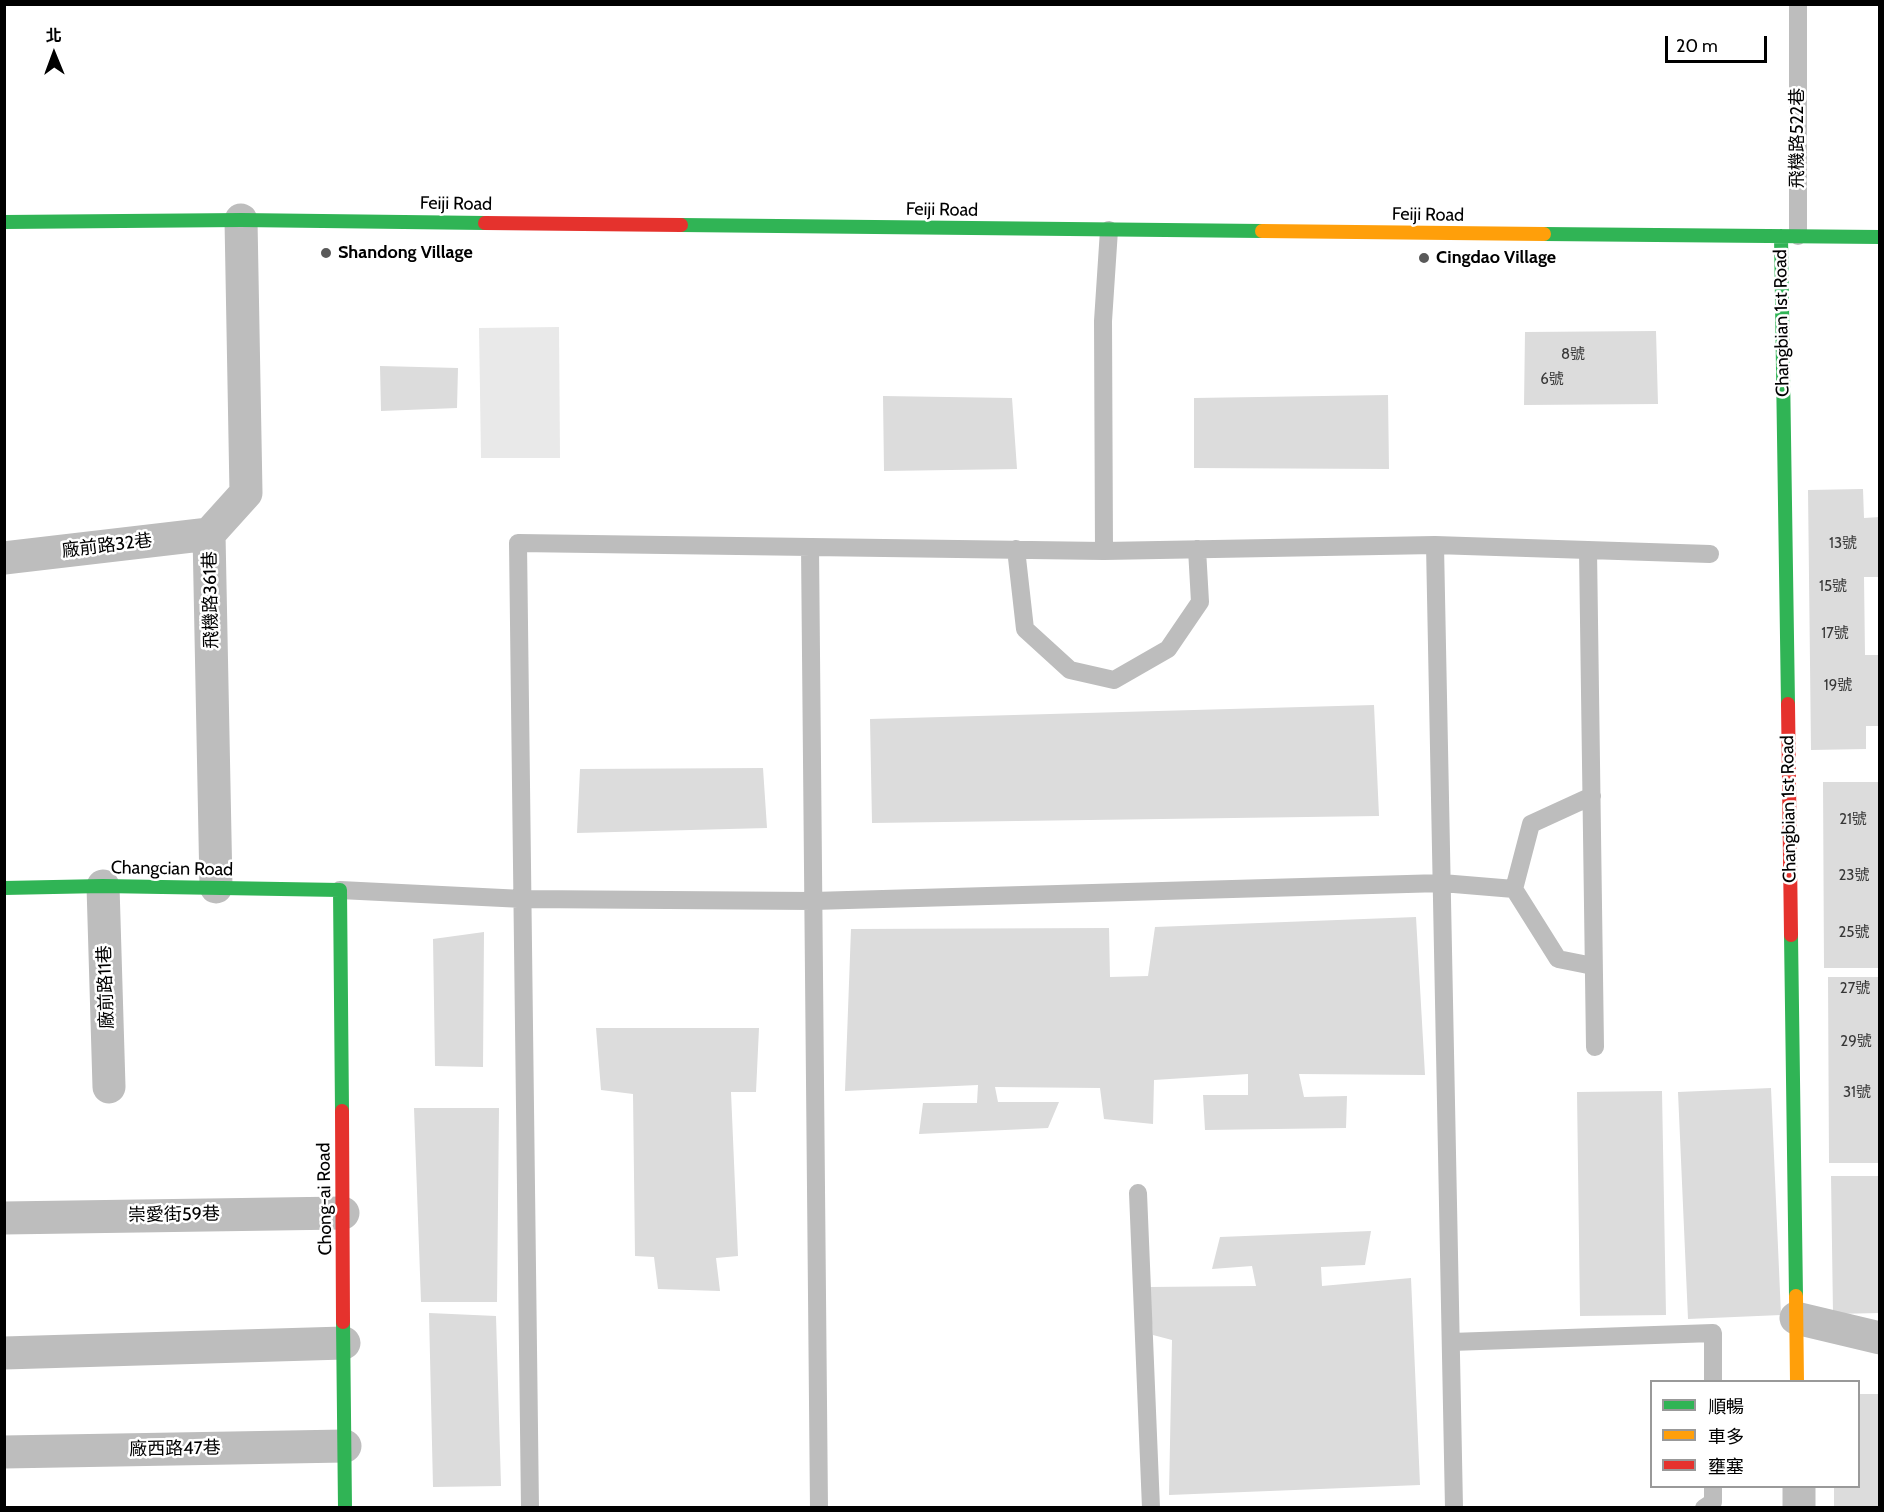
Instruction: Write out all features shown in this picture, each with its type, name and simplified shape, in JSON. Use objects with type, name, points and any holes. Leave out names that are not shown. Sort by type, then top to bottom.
[{"type":"street","name":"Feiji Road","points":[[4,222],[241,220],[1880,237]]},
{"type":"street","name":"飛機路361巷","points":[[216,887],[209,534],[246,493],[241,220]]},
{"type":"street","name":"Changbian 1st Road","points":[[1789,236],[1797,1380]]},
{"type":"street","name":"廠前路32巷","points":[[4,558],[209,534]]},
{"type":"street","name":"Changcian Road","points":[[4,888],[103,886],[340,890]]},
{"type":"street","name":"廠前路11巷","points":[[103,886],[109,1087]]},
{"type":"street","name":"Chong-ai Road","points":[[340,890],[345,1508]]},
{"type":"street","name":"崇愛街59巷","points":[[4,1218],[343,1213]]},
{"type":"street","points":[[1796,1318],[1880,1338]]},
{"type":"street","points":[[4,1353],[344,1343]]},
{"type":"street","name":"廠西路47巷","points":[[4,1452],[345,1446]]},
{"type":"street","points":[[1799,1488],[1799,1508]]},
{"type":"lane","name":"飛機路522巷","points":[[1789,236],[1798,4]]},
{"type":"lane","points":[[1104,551],[1103,321],[1109,230]]},
{"type":"lane","points":[[530,1508],[518,543],[1104,551],[1435,545],[1710,554]]},
{"type":"lane","points":[[1435,545],[1454,1508]]},
{"type":"lane","points":[[810,547],[819,1508]]},
{"type":"lane","points":[[1016,549],[1025,629],[1070,670],[1114,680],[1168,649],[1200,602],[1197,549]]},
{"type":"lane","points":[[1588,550],[1595,1047]]},
{"type":"lane","points":[[1592,796],[1532,824],[1514,889],[1558,960],[1593,966]]},
{"type":"lane","points":[[340,890],[523,899],[813,901],[1442,883],[1514,889]]},
{"type":"lane","points":[[1138,1193],[1151,1508]]},
{"type":"lane","points":[[1451,1342],[1713,1333],[1713,1380]]},
{"type":"lane","points":[[1704,1508],[1713,1502],[1713,1488]]},
{"type":"shaded area","points":[[559,327],[560,458],[481,458],[479,328]]},
{"type":"building","points":[[1656,331],[1658,404],[1524,405],[1525,332]]},
{"type":"building","points":[[380,366],[458,368],[457,408],[381,411]]},
{"type":"building","points":[[1388,395],[1389,469],[1194,468],[1194,398]]},
{"type":"building","points":[[883,396],[1012,398],[1017,469],[884,471]]},
{"type":"building","points":[[1863,489],[1864,518],[1880,517],[1880,577],[1864,577],[1865,655],[1880,655],[1880,726],[1866,726],[1866,749],[1811,750],[1808,490]]},
{"type":"building","points":[[1374,705],[1379,816],[872,823],[870,719]]},
{"type":"building","points":[[763,768],[767,828],[577,833],[580,769]]},
{"type":"building","points":[[1823,782],[1880,782],[1880,968],[1824,968]]},
{"type":"building","points":[[1416,917],[1425,1075],[1299,1074],[1304,1097],[1347,1096],[1346,1128],[1205,1130],[1203,1095],[1248,1095],[1248,1074],[1154,1080],[1153,1124],[1104,1119],[1100,1088],[995,1087],[998,1102],[1059,1102],[1048,1128],[919,1134],[923,1103],[977,1103],[978,1085],[845,1091],[851,929],[1109,928],[1110,977],[1148,976],[1155,927]]},
{"type":"building","points":[[484,932],[483,1067],[435,1066],[433,939]]},
{"type":"building","points":[[1828,977],[1880,977],[1880,1163],[1829,1163]]},
{"type":"building","points":[[596,1028],[759,1028],[756,1092],[731,1092],[738,1256],[716,1258],[720,1291],[658,1289],[654,1257],[635,1256],[633,1094],[601,1090]]},
{"type":"building","points":[[1771,1088],[1781,1315],[1688,1319],[1678,1092]]},
{"type":"building","points":[[1662,1091],[1666,1315],[1580,1316],[1577,1092]]},
{"type":"building","points":[[414,1108],[499,1108],[497,1302],[421,1302]]},
{"type":"building","points":[[1831,1176],[1880,1176],[1880,1313],[1833,1314]]},
{"type":"building","points":[[1371,1231],[1365,1265],[1321,1267],[1322,1286],[1411,1278],[1420,1485],[1169,1495],[1172,1340],[1153,1335],[1149,1287],[1256,1286],[1252,1266],[1212,1269],[1220,1237]]},
{"type":"building","points":[[429,1313],[496,1316],[501,1486],[433,1487]]},
{"type":"building","points":[[1860,1394],[1880,1394],[1880,1508],[1834,1508],[1834,1488],[1860,1488]]},
{"type":"traffic: fast","points":[[4,222],[241,220],[485,223]]},
{"type":"traffic: fast","points":[[681,225],[1262,231]]},
{"type":"traffic: fast","points":[[1544,234],[1880,237]]},
{"type":"traffic: fast","points":[[1781,236],[1788,704]]},
{"type":"traffic: fast","points":[[4,888],[103,886],[340,890],[342,1111]]},
{"type":"traffic: fast","points":[[1791,935],[1796,1296]]},
{"type":"traffic: fast","points":[[343,1322],[345,1508]]},
{"type":"traffic: slow","points":[[1262,231],[1544,234]]},
{"type":"traffic: slow","points":[[1796,1296],[1797,1380]]},
{"type":"traffic: jam","points":[[485,223],[681,225]]},
{"type":"traffic: jam","points":[[1788,704],[1791,935]]},
{"type":"traffic: jam","points":[[342,1111],[343,1322]]},
{"type":"place","name":"Shandong Village","points":[[326,253]]},
{"type":"place","name":"Cingdao Village","points":[[1424,258]]}]
